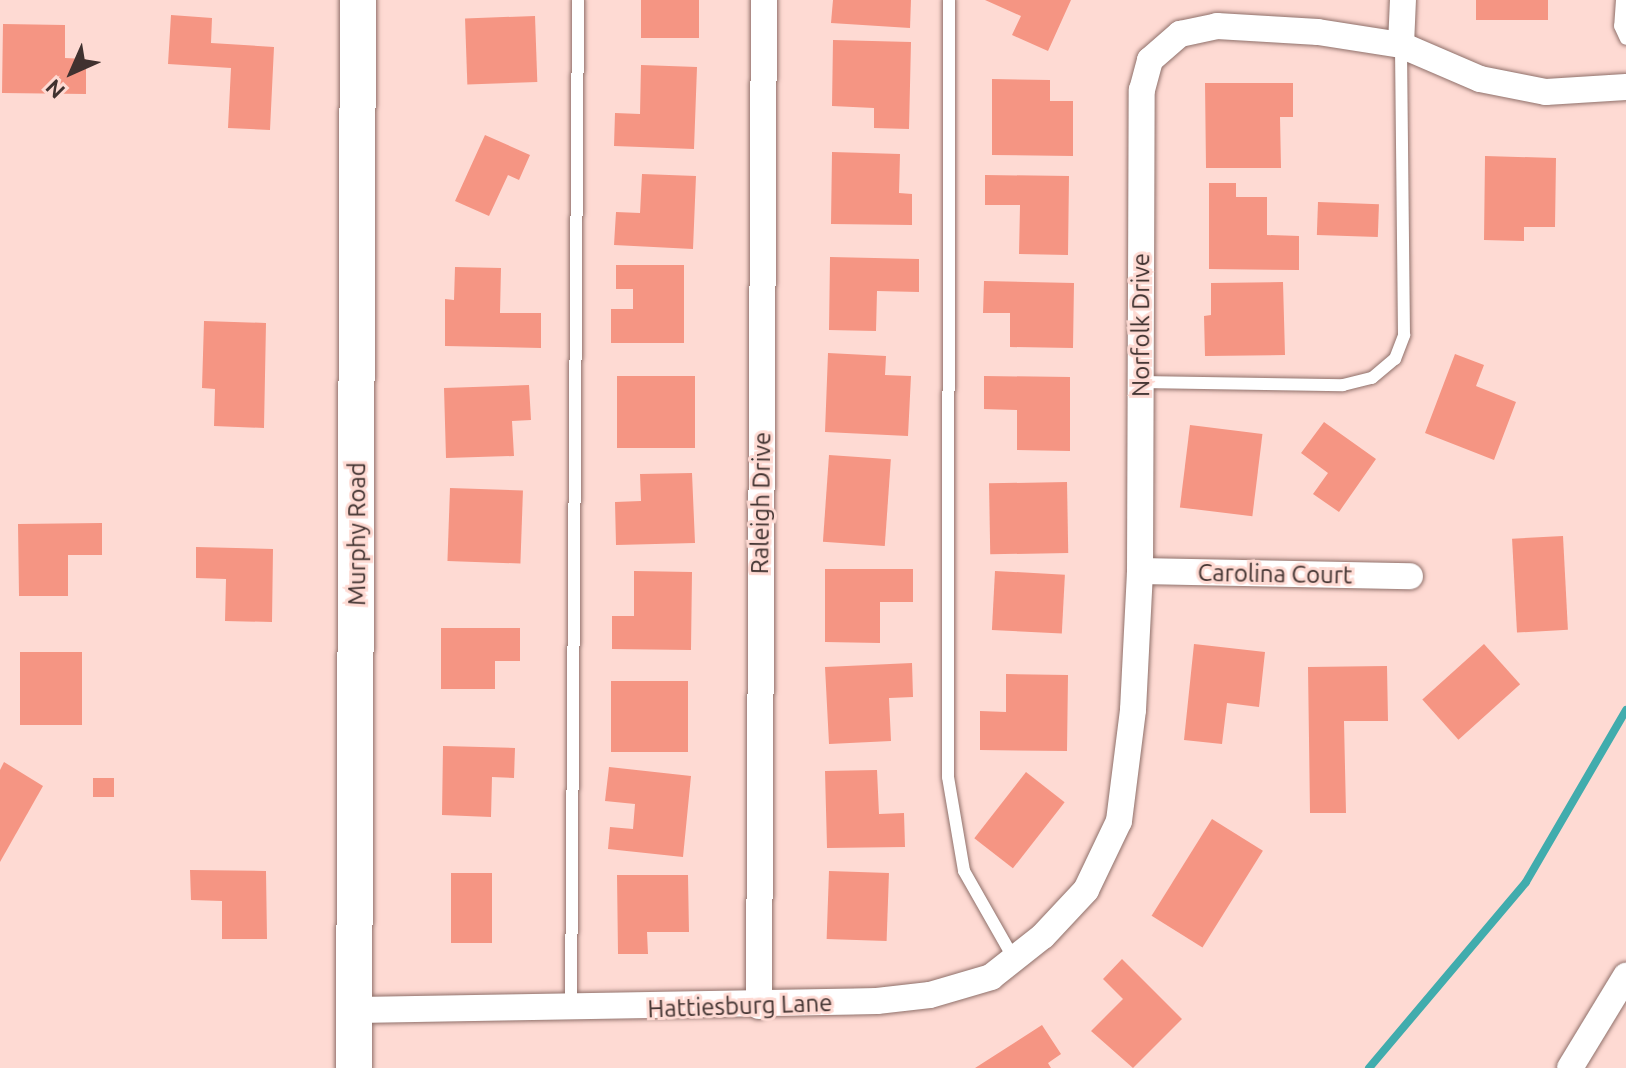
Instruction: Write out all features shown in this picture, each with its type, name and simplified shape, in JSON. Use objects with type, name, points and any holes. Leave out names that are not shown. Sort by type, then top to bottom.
[{"type":"main road","name":"Murphy Road","points":[[354,1068],[357,1010],[358,0]]},
{"type":"street","name":"Raleigh Drive","points":[[759,1006],[764,0]]},
{"type":"street","points":[[1401,45],[1403,0]]},
{"type":"street","name":"Norfolk Drive","points":[[1086,890],[1119,821],[1133,710],[1140,571],[1142,90],[1150,60],[1180,34],[1217,26],[1318,32],[1401,45],[1480,79],[1546,92],[1626,87]]},
{"type":"street","name":"Carolina Court","points":[[1140,571],[1410,576]]},
{"type":"street","name":"Hattiesburg Lane","points":[[357,1010],[759,1006],[930,995],[991,977],[1086,890]]},
{"type":"street","points":[[1570,1068],[1626,976]]},
{"type":"lane","points":[[571,1010],[578,0]]},
{"type":"lane","points":[[949,0],[948,777],[964,871],[1014,959]]},
{"type":"lane","points":[[1622,0],[1620,26],[1626,39]]},
{"type":"lane","points":[[1141,382],[1343,385],[1372,378],[1395,359],[1404,335],[1401,45]]},
{"type":"building","points":[[641,0],[699,0],[699,38],[641,38]]},
{"type":"building","points":[[833,0],[911,0],[910,28],[831,23]]},
{"type":"building","points":[[985,0],[1071,0],[1048,51],[1012,35],[1021,16]]},
{"type":"building","points":[[1476,0],[1548,0],[1548,20],[1476,20]]},
{"type":"building","points":[[171,15],[212,18],[211,43],[274,47],[270,130],[228,128],[231,68],[168,64]]},
{"type":"building","points":[[535,16],[537,82],[467,84],[465,18]]},
{"type":"building","points":[[3,24],[65,25],[65,58],[86,59],[86,94],[2,93]]},
{"type":"building","points":[[833,40],[911,42],[909,129],[874,128],[874,108],[832,106]]},
{"type":"building","points":[[641,65],[697,67],[694,149],[614,146],[615,113],[640,114]]},
{"type":"building","points":[[992,79],[1050,80],[1050,101],[1073,101],[1073,156],[992,155]]},
{"type":"building","points":[[1205,83],[1293,83],[1293,117],[1280,117],[1281,168],[1206,168]]},
{"type":"building","points":[[485,135],[530,155],[519,180],[508,175],[489,216],[455,201]]},
{"type":"building","points":[[832,152],[900,154],[899,193],[912,194],[912,225],[831,224]]},
{"type":"building","points":[[1485,156],[1556,158],[1555,227],[1524,227],[1524,241],[1484,240]]},
{"type":"building","points":[[642,174],[696,176],[693,249],[614,245],[616,212],[640,213]]},
{"type":"building","points":[[985,175],[1069,176],[1068,255],[1019,254],[1020,205],[985,205]]},
{"type":"building","points":[[1209,183],[1236,183],[1236,197],[1267,197],[1267,235],[1299,236],[1299,270],[1209,269]]},
{"type":"building","points":[[1318,202],[1379,204],[1378,237],[1317,235]]},
{"type":"building","points":[[830,257],[919,259],[919,292],[877,291],[876,331],[829,330]]},
{"type":"building","points":[[616,265],[684,265],[684,343],[611,343],[611,309],[633,309],[633,289],[616,289]]},
{"type":"building","points":[[455,267],[501,268],[500,313],[541,313],[541,348],[445,346],[445,299],[454,300]]},
{"type":"building","points":[[984,281],[1074,283],[1073,348],[1010,347],[1010,313],[983,313]]},
{"type":"building","points":[[1283,282],[1285,355],[1205,356],[1204,316],[1211,315],[1211,283]]},
{"type":"building","points":[[204,321],[266,323],[264,428],[214,426],[215,389],[202,388]]},
{"type":"building","points":[[828,353],[886,356],[885,375],[911,376],[908,436],[825,432]]},
{"type":"building","points":[[1455,354],[1484,365],[1476,386],[1516,402],[1494,460],[1425,433]]},
{"type":"building","points":[[617,376],[695,376],[695,448],[617,448]]},
{"type":"building","points":[[984,376],[1070,377],[1070,451],[1017,450],[1017,410],[984,409]]},
{"type":"building","points":[[529,385],[531,420],[512,421],[514,456],[446,458],[444,388]]},
{"type":"building","points":[[1324,422],[1376,459],[1339,512],[1313,494],[1328,473],[1301,453]]},
{"type":"building","points":[[1190,425],[1262,434],[1252,516],[1180,507]]},
{"type":"building","points":[[829,455],[891,459],[885,546],[823,542]]},
{"type":"building","points":[[692,473],[695,543],[616,545],[615,502],[641,501],[640,474]]},
{"type":"building","points":[[1067,482],[1068,553],[990,554],[989,483]]},
{"type":"building","points":[[450,488],[523,491],[520,564],[447,561]]},
{"type":"building","points":[[102,523],[102,555],[68,555],[68,596],[19,596],[18,524]]},
{"type":"building","points":[[1563,536],[1568,630],[1517,633],[1512,539]]},
{"type":"building","points":[[196,547],[273,549],[272,622],[225,621],[226,579],[196,578]]},
{"type":"building","points":[[825,569],[913,569],[913,602],[880,602],[880,643],[825,642]]},
{"type":"building","points":[[634,571],[692,572],[691,650],[612,649],[612,616],[634,616]]},
{"type":"building","points":[[995,571],[1065,575],[1062,634],[992,630]]},
{"type":"building","points":[[441,628],[520,628],[520,661],[495,661],[495,689],[441,689]]},
{"type":"building","points":[[1194,644],[1265,652],[1259,707],[1227,703],[1222,744],[1184,740]]},
{"type":"building","points":[[1484,644],[1520,684],[1458,740],[1422,700]]},
{"type":"building","points":[[20,652],[82,652],[82,725],[20,725]]},
{"type":"building","points":[[912,663],[913,697],[889,698],[891,741],[829,744],[825,667]]},
{"type":"building","points":[[1387,666],[1388,721],[1344,721],[1346,813],[1310,813],[1308,667]]},
{"type":"building","points":[[1006,674],[1068,675],[1067,751],[980,750],[980,711],[1006,712]]},
{"type":"building","points":[[611,681],[688,681],[688,752],[611,752]]},
{"type":"building","points":[[443,746],[515,748],[514,778],[492,777],[491,817],[442,815]]},
{"type":"building","points":[[4,762],[43,786],[0,862],[0,770]]},
{"type":"building","points":[[609,767],[691,776],[683,857],[608,849],[610,827],[633,829],[635,804],[605,801]]},
{"type":"building","points":[[877,770],[879,814],[904,813],[905,847],[827,848],[825,771]]},
{"type":"building","points":[[1026,772],[1065,802],[1013,868],[974,838]]},
{"type":"building","points":[[93,778],[114,778],[114,797],[93,797]]},
{"type":"building","points":[[1212,819],[1263,851],[1202,947],[1152,916]]},
{"type":"building","points":[[190,870],[266,871],[267,939],[222,939],[222,901],[191,900]]},
{"type":"building","points":[[829,871],[889,873],[887,941],[827,939]]},
{"type":"building","points":[[451,873],[492,873],[492,943],[451,943]]},
{"type":"building","points":[[617,875],[688,875],[689,932],[647,932],[648,954],[618,954]]},
{"type":"building","points":[[1122,959],[1182,1019],[1133,1068],[1091,1031],[1123,999],[1103,979]]},
{"type":"building","points":[[1042,1025],[1061,1054],[1048,1063],[1051,1068],[975,1068]]},
{"type":"waterway","points":[[1369,1068],[1526,882],[1626,710]]}]
